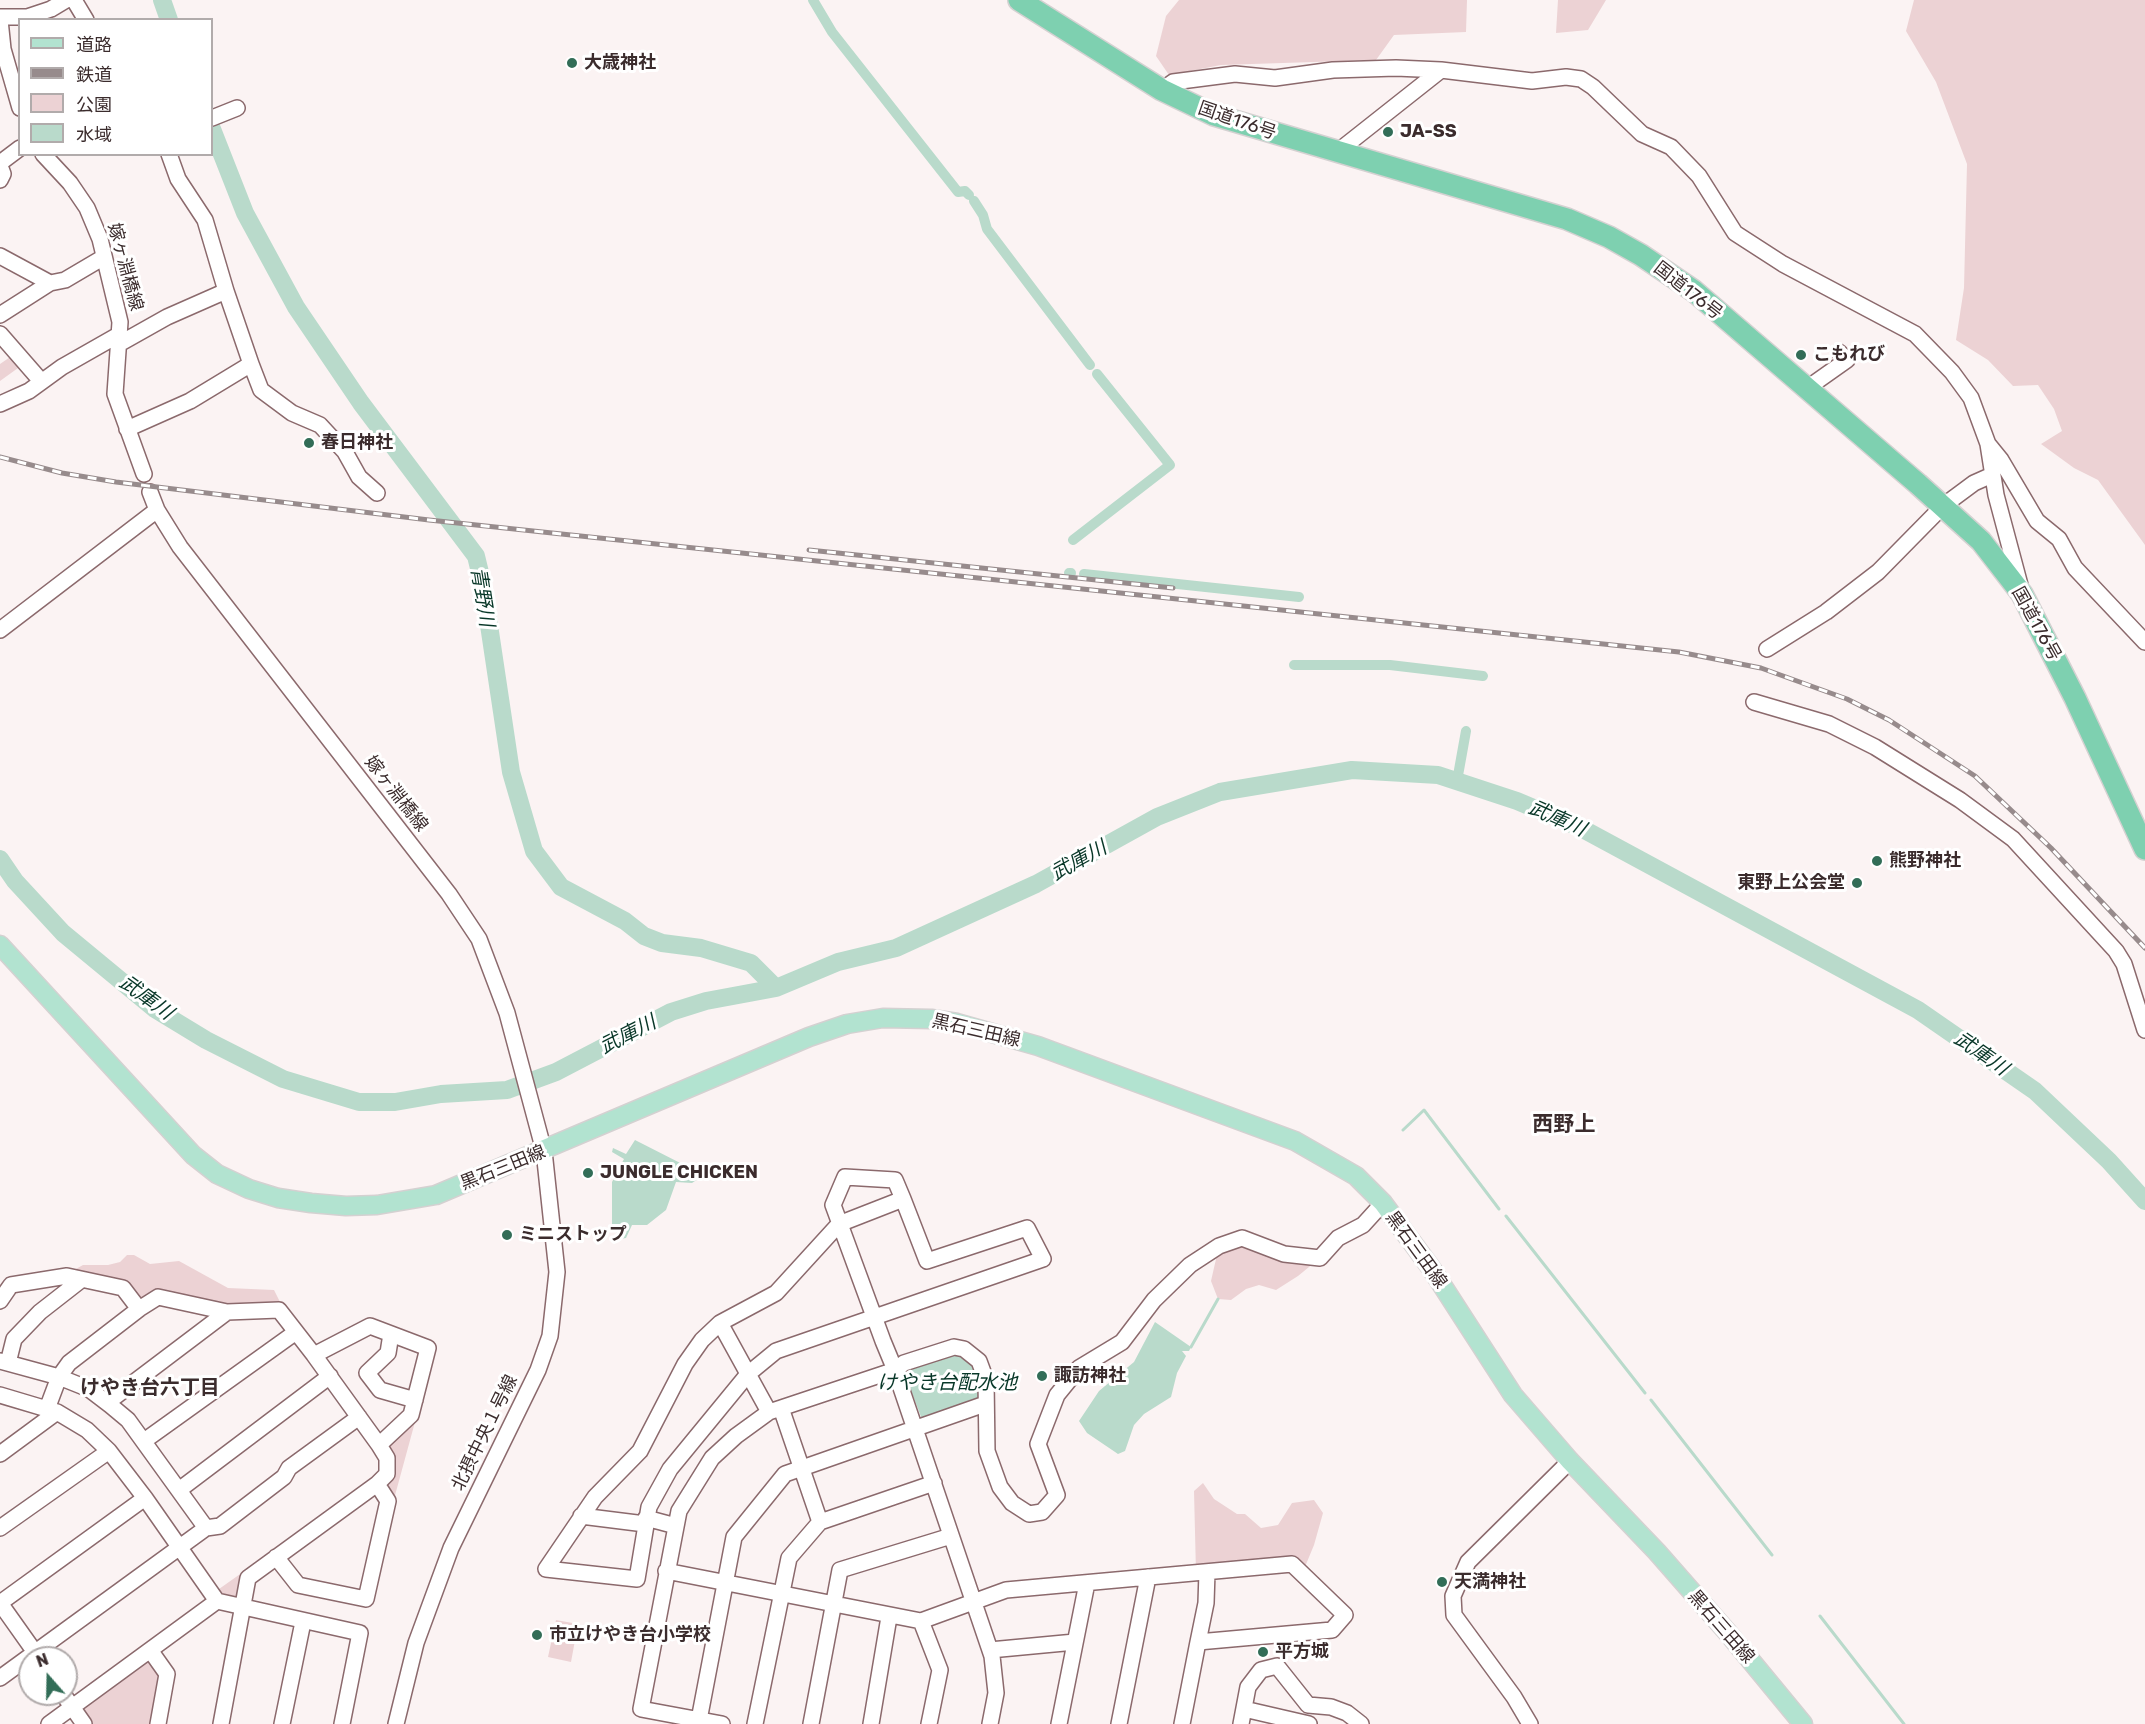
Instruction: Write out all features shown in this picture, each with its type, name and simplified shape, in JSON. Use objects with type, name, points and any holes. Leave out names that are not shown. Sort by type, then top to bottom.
[{"type":"highway","name":"国道176号","points":[[1019,0],[1162,90],[1214,115],[1336,153],[1567,219],[1609,237],[1694,291],[1943,506],[1981,542],[2022,594],[2075,698],[2145,849]]},
{"type":"main road","name":"黒石三田線","points":[[0,945],[193,1155],[217,1174],[249,1189],[278,1198],[311,1203],[346,1206],[387,1204],[436,1195],[542,1143],[809,1037],[847,1024],[883,1018],[931,1019],[957,1023],[1038,1046],[1295,1141],[1356,1176],[1383,1203],[1431,1268],[1513,1395],[1570,1461],[1665,1561],[1803,1724]]},
{"type":"street","points":[[18,102],[3,49],[0,19],[27,17],[66,0]]},
{"type":"street","points":[[74,0],[85,18]]},
{"type":"street","points":[[1162,90],[1173,82],[1235,75],[1275,78],[1304,76],[1333,70],[1441,70],[1532,81],[1566,77],[1581,79],[1642,134],[1671,147],[1699,176],[1735,232],[1783,264],[1915,334],[1952,372],[1971,398],[1988,444],[1992,475],[2022,594]]},
{"type":"street","points":[[1336,153],[1441,70]]},
{"type":"street","points":[[0,96],[18,105]]},
{"type":"street","points":[[213,118],[237,108]]},
{"type":"street","points":[[0,180],[3,174],[0,164],[18,150]]},
{"type":"street","name":"嫁ヶ淵橋線","points":[[45,156],[70,183],[87,208],[104,257],[118,311],[119,339],[115,394],[144,474]]},
{"type":"street","points":[[170,156],[178,179],[205,220],[250,364],[261,390],[292,413],[320,425],[345,452],[359,477],[376,493]]},
{"type":"street","points":[[0,256],[50,283]]},
{"type":"street","points":[[0,315],[50,283],[65,279],[104,257]]},
{"type":"street","points":[[0,404],[29,391],[41,381],[119,339],[226,291]]},
{"type":"street","points":[[0,334],[41,381]]},
{"type":"street","points":[[1806,389],[1847,360],[1839,352]]},
{"type":"street","points":[[127,429],[190,400],[250,364]]},
{"type":"street","points":[[1988,444],[2001,460],[2037,521],[2059,539],[2075,568],[2145,642]]},
{"type":"street","points":[[1767,649],[1826,612],[1878,572],[1943,506],[1974,483],[1992,475]]},
{"type":"street","name":"嫁ヶ淵橋線","points":[[150,492],[157,510],[180,547],[449,894],[479,939],[507,1013],[542,1143]]},
{"type":"street","points":[[0,630],[157,510]]},
{"type":"street","points":[[1754,702],[1829,724],[1875,747],[1960,800],[2013,839],[2116,951],[2124,964],[2145,1030]]},
{"type":"street","name":"北摂中央１号線","points":[[396,1724],[416,1643],[447,1558],[538,1370],[550,1336],[555,1309],[557,1272],[542,1143]]},
{"type":"street","points":[[903,1199],[839,1224],[776,1293],[720,1323],[702,1340],[686,1364],[640,1451],[612,1477],[582,1515],[546,1569],[637,1579],[646,1521],[653,1496],[670,1469],[748,1374],[776,1351],[875,1318],[1043,1259],[1027,1228],[927,1261],[903,1199],[895,1180],[844,1177],[833,1205],[839,1224],[875,1318],[895,1370],[990,1650],[996,1693],[990,1724]]},
{"type":"street","points":[[638,1724],[679,1511],[712,1458],[736,1436],[775,1410],[895,1370],[904,1363],[944,1349],[954,1347],[964,1349],[979,1361],[984,1369],[987,1452],[1000,1487],[1020,1510],[1029,1514],[1042,1512],[1057,1495],[1038,1444],[1057,1395],[1079,1368],[1122,1342],[1154,1300],[1190,1264],[1219,1246],[1242,1238],[1284,1254],[1320,1258],[1338,1238],[1363,1225],[1383,1203]]},
{"type":"street","points":[[0,1301],[11,1285],[67,1276],[123,1288],[139,1309]]},
{"type":"street","points":[[81,1280],[40,1312],[14,1339],[4,1362],[59,1377],[89,1389],[108,1402],[128,1420],[206,1528]]},
{"type":"street","points":[[0,1454],[52,1411],[59,1377],[69,1363],[158,1297],[227,1312],[279,1310],[379,1445],[387,1458],[387,1473],[376,1484],[248,1578],[221,1724]]},
{"type":"street","points":[[108,1402],[227,1312]]},
{"type":"street","points":[[720,1323],[748,1374],[775,1410],[801,1469],[820,1522]]},
{"type":"street","points":[[314,1355],[370,1326],[428,1348],[411,1415],[379,1445]]},
{"type":"street","points":[[144,1442],[296,1332]]},
{"type":"street","points":[[391,1334],[388,1353],[367,1373],[380,1390],[415,1400]]},
{"type":"street","points":[[179,1490],[330,1376]]},
{"type":"street","points":[[0,1395],[52,1411],[87,1430],[108,1451],[145,1498],[217,1601],[243,1609],[360,1633],[342,1724]]},
{"type":"street","points":[[699,1720],[734,1537],[785,1474],[985,1404]]},
{"type":"street","points":[[49,1646],[206,1528],[220,1526],[284,1477],[289,1468],[359,1417]]},
{"type":"street","points":[[0,1528],[108,1451]]},
{"type":"street","points":[[1530,1724],[1514,1697],[1454,1615],[1453,1596],[1468,1562],[1570,1461]]},
{"type":"street","points":[[755,1724],[789,1558],[820,1522],[933,1483]]},
{"type":"street","points":[[276,1557],[298,1585],[366,1599],[388,1501],[376,1484]]},
{"type":"street","points":[[31,1646],[0,1603],[145,1498]]},
{"type":"street","points":[[582,1515],[675,1526]]},
{"type":"street","points":[[811,1724],[840,1570],[951,1536]]},
{"type":"street","points":[[666,1571],[889,1617],[921,1621],[1006,1590],[1292,1564],[1346,1615],[1332,1630],[1198,1642]]},
{"type":"street","points":[[1182,1724],[1206,1603],[1207,1572]]},
{"type":"street","points":[[1119,1724],[1148,1577]]},
{"type":"street","points":[[1059,1724],[1087,1582]]},
{"type":"street","points":[[49,1724],[217,1601]]},
{"type":"street","points":[[871,1724],[889,1617]]},
{"type":"street","points":[[921,1621],[940,1670],[929,1724]]},
{"type":"street","points":[[282,1724],[303,1622]]},
{"type":"street","points":[[990,1650],[1075,1642]]},
{"type":"street","points":[[150,1650],[167,1674],[158,1724]]},
{"type":"street","points":[[1309,1724],[1242,1717],[1248,1687],[1261,1670],[1277,1666],[1308,1705],[1331,1707],[1347,1713],[1361,1724]]},
{"type":"street","points":[[0,1678],[18,1667]]},
{"type":"street","points":[[72,1707],[84,1724]]},
{"type":"street","points":[[641,1708],[722,1724]]},
{"type":"green space","points":[[1179,0],[1467,0],[1466,32],[1394,35],[1376,60],[1221,65],[1169,75],[1156,56],[1166,16]]},
{"type":"green space","points":[[1558,0],[1606,0],[1588,30],[1556,33]]},
{"type":"green space","points":[[1914,0],[2145,0],[2145,545],[2098,480],[2074,468],[2041,444],[2062,431],[2054,409],[2038,385],[2013,386],[1988,360],[1956,340],[1964,288],[1967,164],[1936,82],[1906,31]]},
{"type":"green space","points":[[16,353],[25,363],[0,381],[0,364]]},
{"type":"green space","points":[[1242,1238],[1320,1258],[1276,1290],[1259,1285],[1246,1289],[1231,1300],[1218,1299],[1211,1281],[1219,1246]]},
{"type":"green space","points":[[127,1255],[134,1255],[150,1264],[179,1261],[228,1288],[274,1290],[282,1306],[137,1299],[65,1275],[83,1265],[108,1265],[120,1262]]},
{"type":"green space","points":[[413,1417],[415,1422],[394,1499],[380,1485],[382,1445]]},
{"type":"green space","points":[[1203,1483],[1214,1499],[1237,1514],[1245,1514],[1261,1528],[1278,1525],[1292,1503],[1314,1500],[1323,1513],[1314,1545],[1302,1574],[1292,1564],[1196,1573],[1194,1491]]},
{"type":"green space","points":[[243,1572],[244,1609],[212,1594]]},
{"type":"green space","points":[[556,1620],[578,1624],[571,1662],[548,1657]]},
{"type":"green space","points":[[150,1650],[167,1674],[158,1724],[84,1724],[72,1707],[78,1706],[78,1703]]},
{"type":"water","points":[[635,1140],[694,1170],[698,1179],[692,1183],[676,1182],[666,1210],[647,1225],[632,1225],[626,1238],[620,1239],[612,1224],[612,1182],[624,1159],[612,1152],[613,1148],[626,1154]]},
{"type":"water","points":[[1155,1322],[1191,1347],[1189,1351],[1182,1351],[1186,1356],[1177,1373],[1171,1397],[1144,1414],[1134,1425],[1125,1451],[1118,1454],[1087,1433],[1079,1421],[1099,1391],[1134,1362]]},
{"type":"water","name":"けやき台配水池","points":[[951,1351],[964,1353],[979,1370],[981,1400],[923,1422],[904,1372],[908,1365]]},
{"type":"waterway","name":"青野川","points":[[162,0],[168,18]]},
{"type":"waterway","points":[[813,0],[832,32],[958,192],[965,191],[969,195]]},
{"type":"waterway","name":"青野川","points":[[213,132],[245,213],[296,307],[361,403],[476,556],[483,585],[511,772],[534,851],[561,887],[625,921],[644,936],[662,943],[701,948],[751,963],[776,988]]},
{"type":"waterway","points":[[974,201],[983,215],[987,229],[1090,365]]},
{"type":"waterway","points":[[1073,540],[1170,465],[1097,374]]},
{"type":"waterway","points":[[1084,574],[1299,597]]},
{"type":"waterway","points":[[1294,665],[1390,665],[1483,676]]},
{"type":"waterway","points":[[1457,781],[1466,731]]},
{"type":"waterway","name":"武庫川","points":[[0,859],[15,881],[63,933],[155,1009],[206,1040],[283,1079],[359,1102],[395,1102],[441,1094],[507,1090],[556,1072],[671,1012],[706,1001],[776,988],[838,962],[896,948],[1036,884],[1157,817],[1220,792],[1352,770],[1438,775],[1517,801],[1581,828],[1918,1010],[2035,1091],[2109,1161],[2145,1201]]},
{"type":"waterway","points":[[1403,1130],[1424,1110],[1499,1209]]},
{"type":"waterway","points":[[1506,1216],[1645,1393]]},
{"type":"waterway","points":[[1191,1347],[1218,1299]]},
{"type":"waterway","points":[[1651,1400],[1772,1555]]},
{"type":"waterway","points":[[1820,1616],[1904,1724]]},
{"type":"railway","points":[[0,457],[62,473],[116,482],[429,520],[1679,652],[1761,668],[1847,699],[1889,720],[1975,776],[2051,848],[2145,948]]},
{"type":"railway","points":[[809,550],[1173,588]]},
{"type":"place","name":"大歳神社","points":[[572,63]]},
{"type":"place","name":"JA-SS","points":[[1388,132]]},
{"type":"place","name":"こもれび","points":[[1801,355]]},
{"type":"place","name":"春日神社","points":[[309,443]]},
{"type":"place","name":"熊野神社","points":[[1877,861]]},
{"type":"place","name":"東野上公会堂","points":[[1857,883]]},
{"type":"place","name":"JUNGLE CHICKEN","points":[[588,1173]]},
{"type":"place","name":"ミニストップ","points":[[507,1235]]},
{"type":"place","name":"諏訪神社","points":[[1042,1376]]},
{"type":"place","name":"天満神社","points":[[1442,1582]]},
{"type":"place","name":"市立けやき台小学校","points":[[537,1635]]},
{"type":"place","name":"平方城","points":[[1263,1652]]},
{"type":"district","name":"西野上","points":[[1564,1125]]},
{"type":"district","name":"けやき台六丁目","points":[[150,1388]]}]
